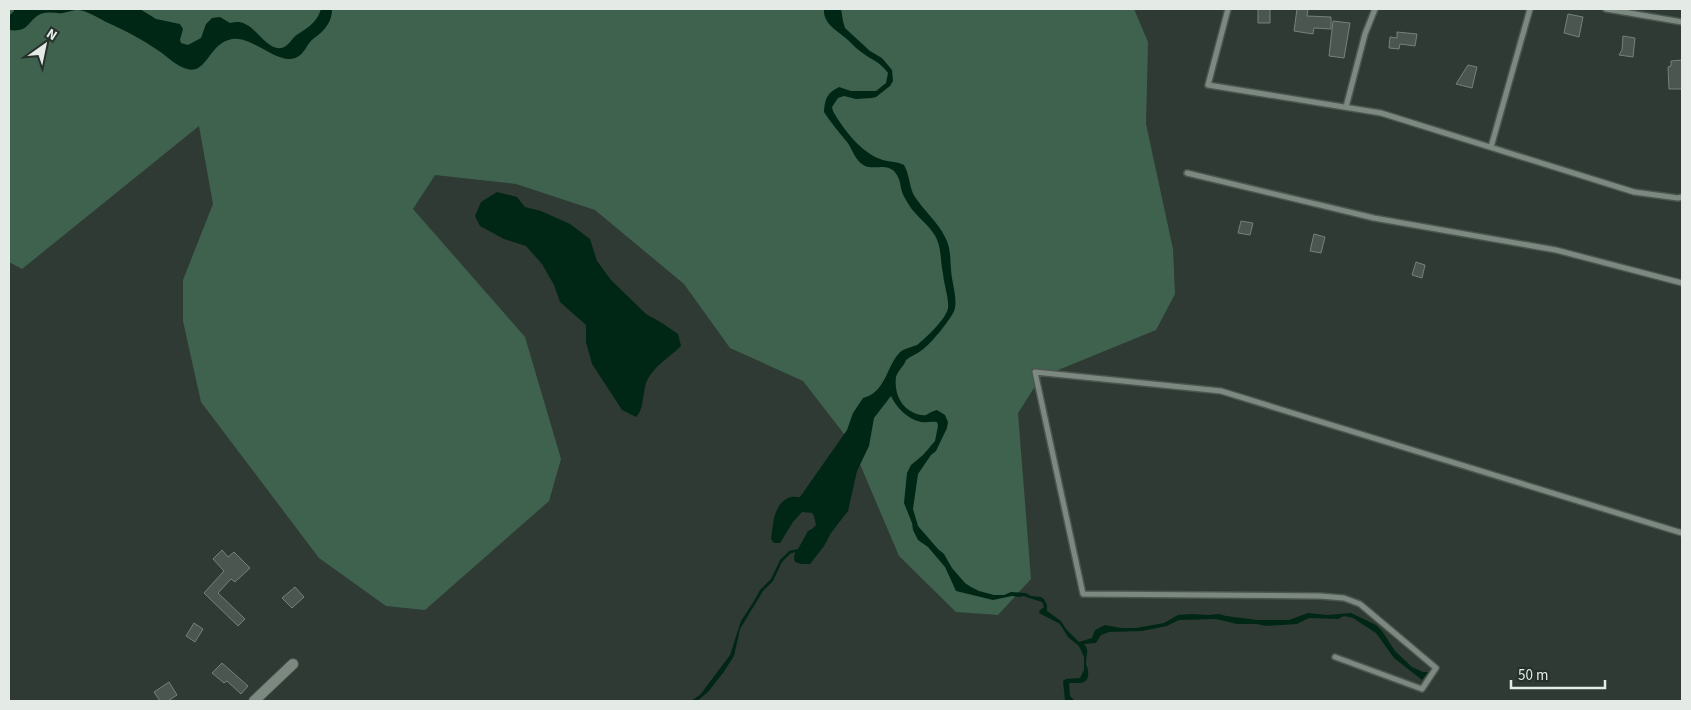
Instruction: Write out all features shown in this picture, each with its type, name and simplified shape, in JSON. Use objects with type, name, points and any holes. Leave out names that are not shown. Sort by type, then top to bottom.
[{"type":"street","points":[[254,701],[293,664]]},
{"type":"lane","points":[[1228,9],[1208,85],[1381,113],[1634,192],[1682,197]]},
{"type":"lane","points":[[1346,107],[1365,34],[1375,9]]},
{"type":"lane","points":[[1491,147],[1530,9]]},
{"type":"lane","points":[[1606,9],[1682,22]]},
{"type":"lane","points":[[1187,173],[1374,218],[1556,250],[1682,283]]},
{"type":"lane","points":[[1335,657],[1422,690],[1436,668],[1360,604],[1344,598],[1083,594],[1035,372],[1221,391],[1682,533]]},
{"type":"shaded area","points":[[9,9],[1134,9],[1148,42],[1146,124],[1173,249],[1175,294],[1156,330],[1041,377],[1018,413],[1031,579],[998,615],[956,612],[899,556],[851,443],[803,381],[730,348],[684,284],[595,210],[516,184],[435,175],[413,209],[525,337],[561,459],[549,501],[425,610],[386,606],[319,558],[201,402],[183,321],[183,280],[213,204],[199,126],[22,269],[9,262]]},
{"type":"shaded area","points":[[14,9],[140,9],[156,19],[180,24],[183,29],[181,43],[188,45],[201,38],[206,24],[212,18],[220,17],[230,23],[239,22],[245,24],[276,48],[287,45],[296,35],[312,24],[321,9],[332,9],[332,14],[327,26],[321,33],[311,41],[299,56],[292,59],[275,55],[240,39],[232,39],[220,44],[202,65],[191,70],[179,66],[133,35],[92,14],[78,10],[63,13],[44,13],[37,16],[23,29],[9,30],[9,16]]},
{"type":"shaded area","points":[[824,9],[841,9],[845,28],[870,51],[882,58],[892,70],[893,81],[890,86],[876,97],[856,99],[844,96],[838,98],[832,107],[833,111],[847,132],[866,151],[880,159],[904,165],[915,197],[939,226],[950,253],[955,299],[954,312],[926,347],[906,360],[896,377],[896,388],[899,398],[909,410],[917,414],[926,415],[937,410],[945,415],[948,422],[936,451],[918,474],[913,509],[918,526],[944,554],[952,568],[965,583],[979,591],[994,595],[1004,595],[1011,592],[1041,597],[1047,605],[1047,611],[1061,621],[1079,642],[1092,638],[1095,630],[1105,625],[1136,628],[1164,623],[1178,615],[1219,614],[1258,620],[1289,620],[1308,613],[1327,615],[1351,613],[1376,625],[1395,651],[1412,667],[1428,672],[1422,680],[1394,658],[1376,633],[1353,618],[1344,616],[1338,619],[1309,618],[1297,624],[1266,626],[1237,624],[1216,619],[1179,620],[1167,626],[1142,631],[1109,632],[1101,635],[1096,643],[1084,644],[1087,651],[1087,679],[1083,682],[1069,683],[1070,696],[1075,701],[1065,701],[1063,681],[1080,678],[1084,670],[1084,657],[1079,646],[1068,637],[1060,624],[1039,613],[1044,607],[1042,602],[1023,596],[993,600],[956,591],[945,567],[928,547],[918,540],[904,503],[907,473],[911,465],[935,441],[938,426],[937,422],[921,422],[911,418],[899,408],[891,396],[874,418],[869,446],[857,471],[848,511],[810,564],[795,562],[795,552],[782,562],[773,581],[763,591],[740,629],[734,656],[723,673],[708,692],[697,701],[691,701],[700,695],[730,655],[741,621],[760,590],[771,579],[780,560],[789,551],[798,549],[808,531],[816,525],[812,513],[802,512],[793,522],[780,543],[774,543],[771,539],[772,528],[779,506],[789,497],[800,497],[847,430],[853,413],[863,398],[871,395],[878,389],[898,355],[903,350],[917,345],[925,338],[940,323],[948,308],[940,248],[937,239],[909,205],[902,192],[897,175],[887,167],[869,167],[862,164],[824,112],[827,97],[835,89],[839,87],[851,91],[876,91],[886,83],[888,73],[880,64],[860,51],[829,24],[824,15]]},
{"type":"shaded area","points":[[497,192],[517,197],[525,207],[541,211],[570,224],[590,239],[597,261],[611,280],[646,314],[678,334],[681,346],[660,364],[649,377],[641,408],[636,417],[622,410],[592,364],[586,342],[586,325],[560,302],[554,285],[542,264],[526,246],[504,239],[480,226],[475,216],[481,202]]},
{"type":"building","points":[[1258,9],[1270,9],[1270,23],[1258,23]]},
{"type":"building","points":[[1297,9],[1308,9],[1307,16],[1331,17],[1331,29],[1314,28],[1313,34],[1294,31]]},
{"type":"building","points":[[1568,14],[1583,17],[1579,37],[1564,33]]},
{"type":"building","points":[[1333,21],[1350,23],[1344,58],[1329,56]]},
{"type":"building","points":[[1397,32],[1417,34],[1415,46],[1400,44],[1399,49],[1389,48],[1390,37],[1397,38]]},
{"type":"building","points":[[1623,36],[1635,38],[1633,57],[1619,55],[1622,50]]},
{"type":"building","points":[[1682,60],[1682,89],[1669,89],[1668,67],[1671,66],[1671,61]]},
{"type":"building","points":[[1468,65],[1477,67],[1472,88],[1456,84]]},
{"type":"building","points":[[1241,221],[1253,223],[1250,235],[1238,233]]},
{"type":"building","points":[[1314,234],[1325,237],[1321,253],[1310,251]]},
{"type":"building","points":[[1416,262],[1425,265],[1422,278],[1412,275]]},
{"type":"building","points":[[222,550],[228,557],[234,552],[250,568],[235,582],[231,579],[218,593],[245,619],[238,626],[204,593],[224,571],[213,559]]},
{"type":"building","points":[[295,587],[304,597],[292,608],[282,598]]},
{"type":"building","points":[[194,623],[203,629],[195,642],[186,636]]},
{"type":"building","points":[[222,663],[248,686],[241,694],[227,681],[224,683],[212,673]]},
{"type":"building","points":[[169,682],[177,695],[168,701],[160,701],[154,692]]}]
